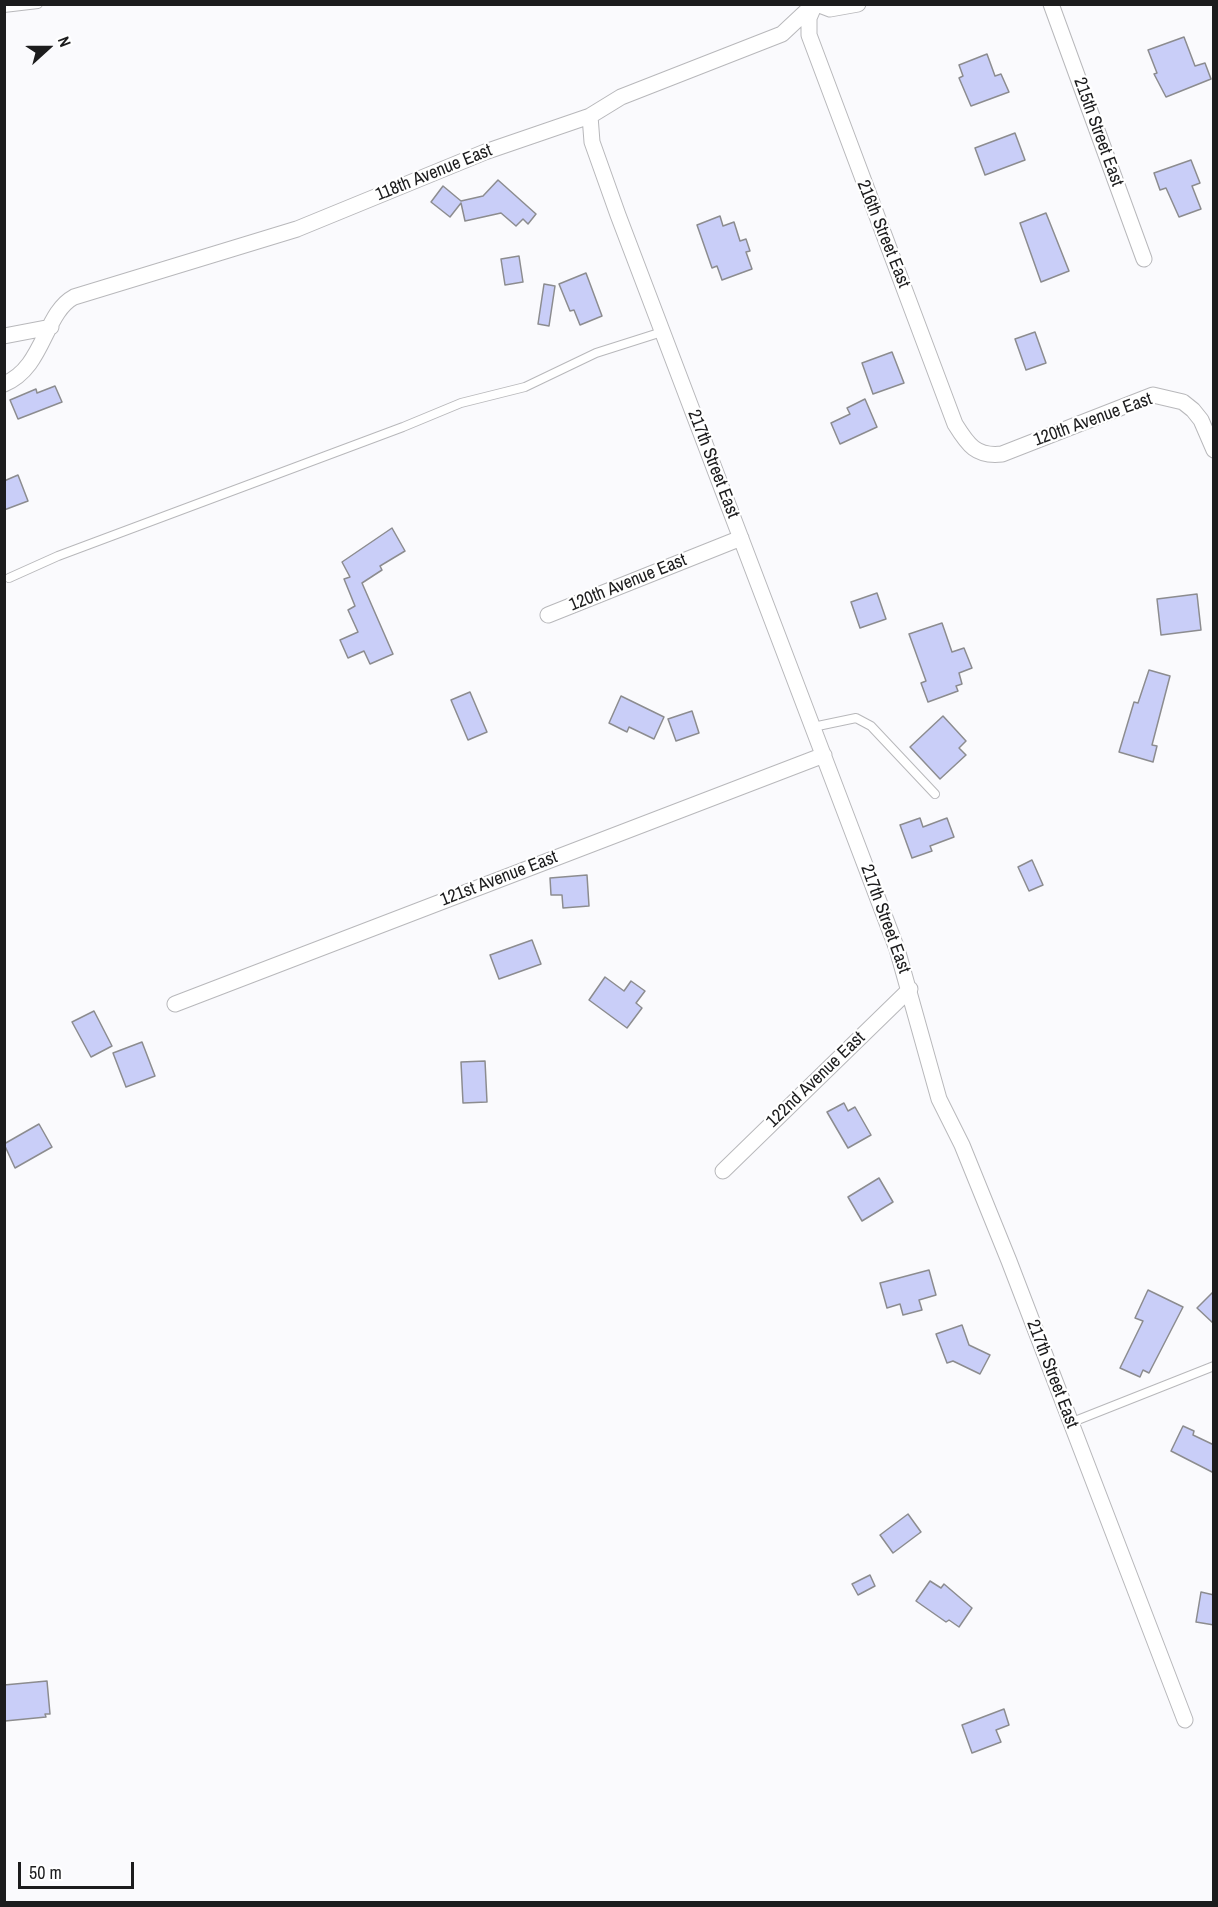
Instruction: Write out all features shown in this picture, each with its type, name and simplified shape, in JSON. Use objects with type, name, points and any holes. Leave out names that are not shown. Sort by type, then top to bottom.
[{"type":"street","points":[[815,4],[830,9],[858,4]]},
{"type":"street","name":"118th Avenue East","points":[[4,384],[26,371],[68,300],[74,297],[297,229],[485,152],[590,116],[621,97],[782,34],[815,4]]},
{"type":"street","name":"216th Street East","points":[[815,4],[810,18],[809,34],[853,157],[920,326],[955,424],[972,449],[981,453]]},
{"type":"street","name":"215th Street East","points":[[1052,4],[1144,259]]},
{"type":"street","name":"217th Street East","points":[[590,116],[592,142],[910,989],[927,1060],[939,1098],[962,1145],[1185,1720]]},
{"type":"street","points":[[4,336],[51,327]]},
{"type":"street","name":"120th Avenue East","points":[[981,453],[1002,454],[1153,395],[1183,402],[1193,411],[1201,420],[1214,450]]},
{"type":"street","name":"120th Avenue East","points":[[548,615],[741,538]]},
{"type":"street","name":"121st Avenue East","points":[[176,1004],[824,755]]},
{"type":"street","name":"122nd Avenue East","points":[[723,1171],[910,989]]},
{"type":"lane","points":[[4,8],[38,4]]},
{"type":"lane","points":[[9,578],[58,556],[403,427],[461,403],[525,387],[596,353],[662,332]]},
{"type":"lane","points":[[813,727],[856,718],[871,726],[935,794]]},
{"type":"lane","points":[[1070,1423],[1214,1366]]},
{"type":"building","points":[[1184,37],[1195,66],[1205,63],[1211,79],[1166,97],[1154,74],[1157,73],[1148,50]]},
{"type":"building","points":[[987,54],[995,76],[1001,74],[1009,92],[971,106],[959,78],[963,76],[959,65]]},
{"type":"building","points":[[1015,133],[1025,160],[985,175],[975,148]]},
{"type":"building","points":[[1191,160],[1200,183],[1192,186],[1201,209],[1179,217],[1166,188],[1160,190],[1154,173]]},
{"type":"building","points":[[498,180],[536,214],[528,224],[523,219],[516,226],[501,213],[465,221],[461,203],[450,217],[431,202],[443,186],[461,201],[483,196]]},
{"type":"building","points":[[1046,213],[1069,271],[1041,282],[1020,223]]},
{"type":"building","points":[[720,216],[723,226],[734,222],[740,241],[746,239],[750,251],[746,252],[752,269],[722,280],[717,266],[712,268],[697,225]]},
{"type":"building","points":[[519,256],[523,282],[505,285],[501,259]]},
{"type":"building","points":[[586,273],[602,316],[580,325],[574,310],[570,311],[559,284]]},
{"type":"building","points":[[544,284],[555,286],[549,326],[538,324]]},
{"type":"building","points":[[1035,332],[1046,363],[1026,370],[1015,339]]},
{"type":"building","points":[[892,352],[904,383],[873,394],[862,363]]},
{"type":"building","points":[[55,386],[62,402],[18,419],[10,400],[36,389],[37,393]]},
{"type":"building","points":[[865,399],[877,427],[840,444],[831,423],[850,414],[847,408]]},
{"type":"building","points":[[18,475],[28,501],[4,510],[4,481]]},
{"type":"building","points":[[392,528],[405,551],[380,566],[382,570],[362,583],[393,654],[370,664],[364,651],[348,658],[340,640],[358,632],[348,610],[355,606],[344,579],[350,577],[342,562]]},
{"type":"building","points":[[877,593],[886,619],[860,628],[851,602]]},
{"type":"building","points":[[1197,594],[1201,630],[1161,635],[1157,599]]},
{"type":"building","points":[[942,623],[952,652],[964,648],[972,668],[959,673],[962,684],[956,686],[958,691],[928,702],[921,683],[926,681],[909,634]]},
{"type":"building","points":[[1149,670],[1170,676],[1152,745],[1157,746],[1153,762],[1119,752],[1134,702],[1138,703]]},
{"type":"building","points":[[470,692],[487,732],[468,740],[451,700]]},
{"type":"building","points":[[621,696],[664,717],[654,739],[629,727],[627,732],[609,723]]},
{"type":"building","points":[[692,711],[699,733],[676,741],[668,719]]},
{"type":"building","points":[[943,716],[966,741],[959,748],[966,755],[940,779],[910,747]]},
{"type":"building","points":[[920,818],[923,827],[947,818],[954,837],[930,846],[932,851],[912,858],[900,825]]},
{"type":"building","points":[[1032,860],[1043,885],[1029,891],[1018,867]]},
{"type":"building","points":[[587,875],[589,906],[563,908],[562,895],[551,895],[550,878]]},
{"type":"building","points":[[532,940],[541,964],[499,979],[490,955]]},
{"type":"building","points":[[605,977],[624,991],[631,981],[645,991],[636,1003],[642,1008],[627,1028],[589,1000]]},
{"type":"building","points":[[94,1011],[112,1046],[91,1057],[72,1022]]},
{"type":"building","points":[[142,1042],[155,1076],[126,1087],[113,1053]]},
{"type":"building","points":[[485,1061],[487,1102],[463,1103],[461,1062]]},
{"type":"building","points":[[844,1103],[848,1111],[855,1107],[871,1135],[848,1148],[827,1112]]},
{"type":"building","points":[[39,1124],[52,1147],[15,1168],[4,1144]]},
{"type":"building","points":[[879,1178],[893,1202],[862,1221],[848,1197]]},
{"type":"building","points":[[929,1270],[936,1295],[919,1300],[922,1310],[903,1315],[900,1304],[887,1308],[880,1283]]},
{"type":"building","points":[[1148,1290],[1183,1307],[1149,1373],[1143,1370],[1140,1377],[1120,1368],[1143,1321],[1135,1318]]},
{"type":"building","points":[[1214,1291],[1214,1324],[1197,1308]]},
{"type":"building","points":[[962,1325],[969,1345],[990,1355],[980,1374],[953,1361],[947,1363],[936,1334]]},
{"type":"building","points":[[1183,1426],[1194,1431],[1193,1435],[1214,1445],[1214,1473],[1171,1451]]},
{"type":"building","points":[[908,1514],[921,1532],[893,1553],[880,1535]]},
{"type":"building","points":[[870,1575],[875,1586],[858,1595],[852,1584]]},
{"type":"building","points":[[930,1581],[941,1588],[944,1584],[972,1608],[959,1627],[949,1620],[946,1622],[916,1601]]},
{"type":"building","points":[[1201,1592],[1214,1595],[1214,1625],[1196,1622]]},
{"type":"building","points":[[47,1681],[50,1714],[45,1714],[46,1717],[5,1721],[4,1685]]},
{"type":"building","points":[[1004,1709],[1009,1725],[996,1730],[1001,1742],[972,1753],[962,1725]]}]
